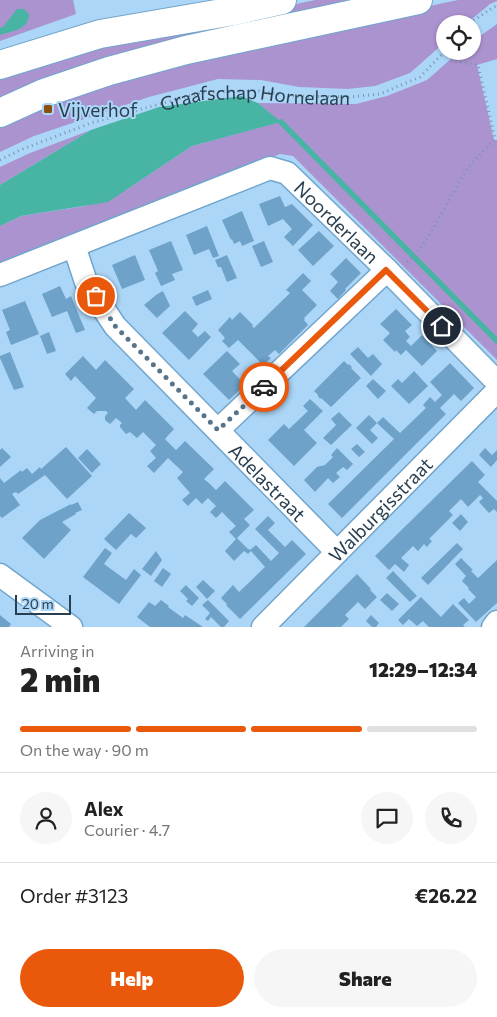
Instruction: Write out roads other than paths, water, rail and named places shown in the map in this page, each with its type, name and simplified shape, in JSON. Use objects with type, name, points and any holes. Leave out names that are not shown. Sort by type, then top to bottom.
[{"type":"street","points":[[0,65],[100,34],[234,11],[282,0]]},
{"type":"street","points":[[0,113],[44,93],[109,71],[186,50],[418,0]]},
{"type":"street","name":"Noorderlaan","points":[[0,276],[270,168],[287,173],[394,269],[497,382]]},
{"type":"street","name":"Adelastraat","points":[[74,246],[86,282],[115,326],[337,552]]},
{"type":"street","points":[[218,430],[394,269]]},
{"type":"street","name":"Walburgisstraat","points":[[263,627],[497,391]]},
{"type":"street","points":[[0,575],[58,624]]},
{"type":"street","points":[[493,627],[497,622]]},
{"type":"waterway","points":[[281,122],[497,341]]},
{"type":"place","name":"Vijverhof","points":[[48,109]]}]
